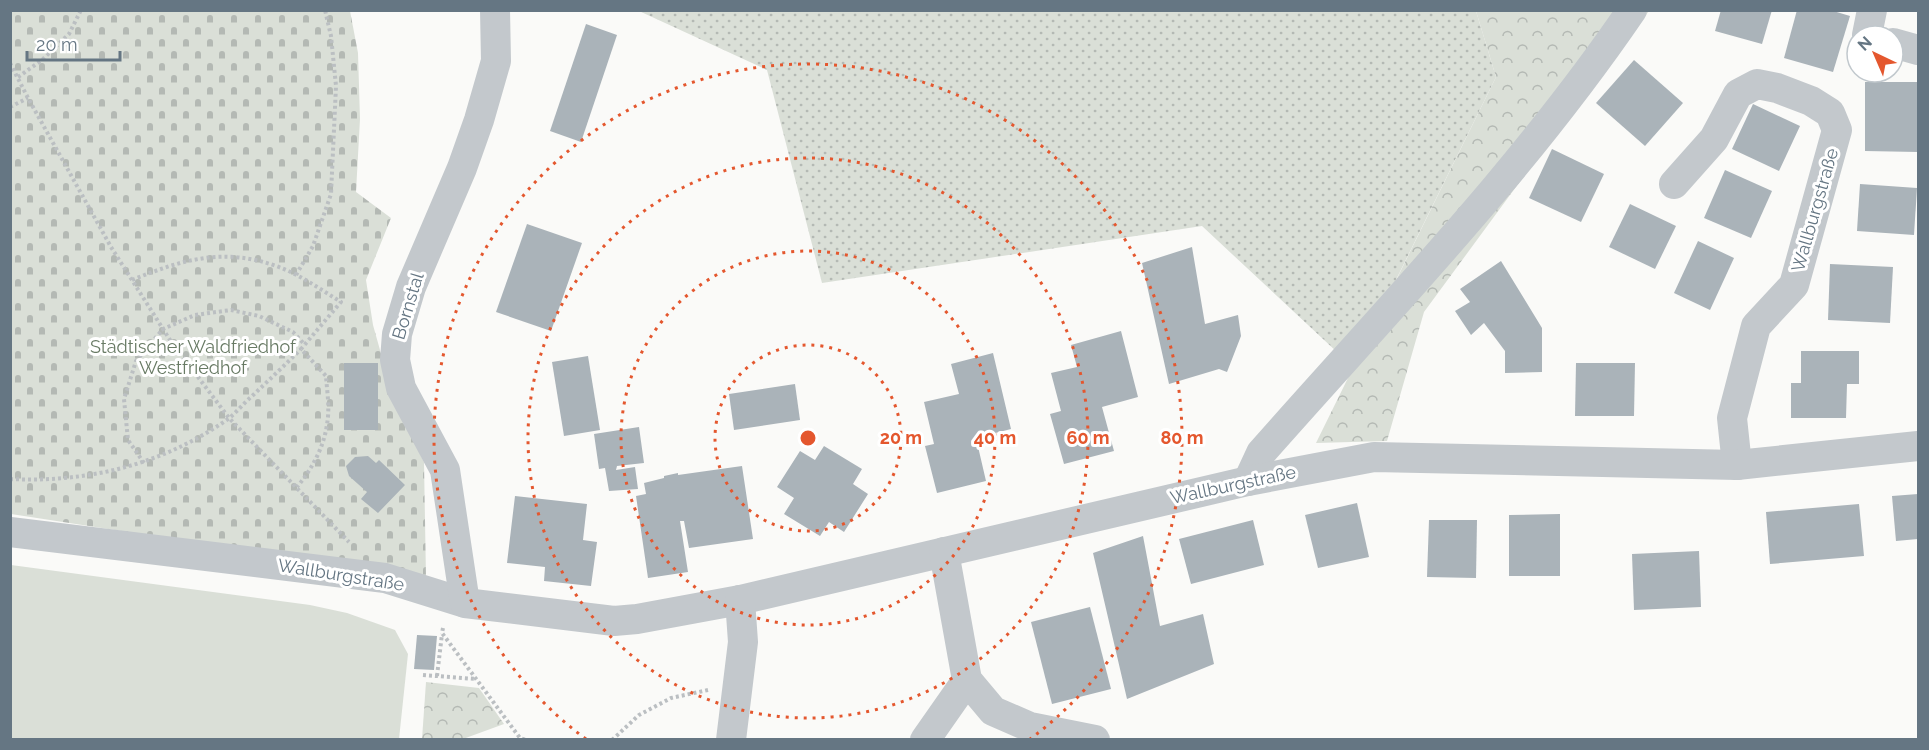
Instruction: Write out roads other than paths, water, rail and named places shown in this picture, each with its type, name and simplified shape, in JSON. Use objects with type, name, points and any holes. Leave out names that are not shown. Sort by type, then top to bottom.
[{"type":"street","name":"Bornstal","points":[[457,600],[445,470],[401,388],[395,360],[397,334],[411,287],[462,168],[496,61],[495,10]]},
{"type":"street","points":[[1248,481],[1261,453],[1449,245],[1597,62],[1632,10]]},
{"type":"street","name":"Wallburgstraße","points":[[1674,184],[1714,139],[1738,94],[1758,84],[1777,88],[1811,101],[1830,113],[1838,130],[1794,285],[1756,326],[1732,418],[1737,465]]},
{"type":"street","name":"Wallburgstraße","points":[[10,531],[385,578],[457,600],[614,621],[637,619],[740,600],[1248,481],[1374,457],[1737,465],[1918,446]]},
{"type":"street","points":[[944,552],[967,680],[993,711],[1030,727],[1095,740]]},
{"type":"street","points":[[731,740],[743,642],[740,600]]},
{"type":"street","points":[[925,740],[967,680]]},
{"type":"park label","name":"Städtischer Waldfriedhof Westfriedhof","points":[[193,357]]}]
